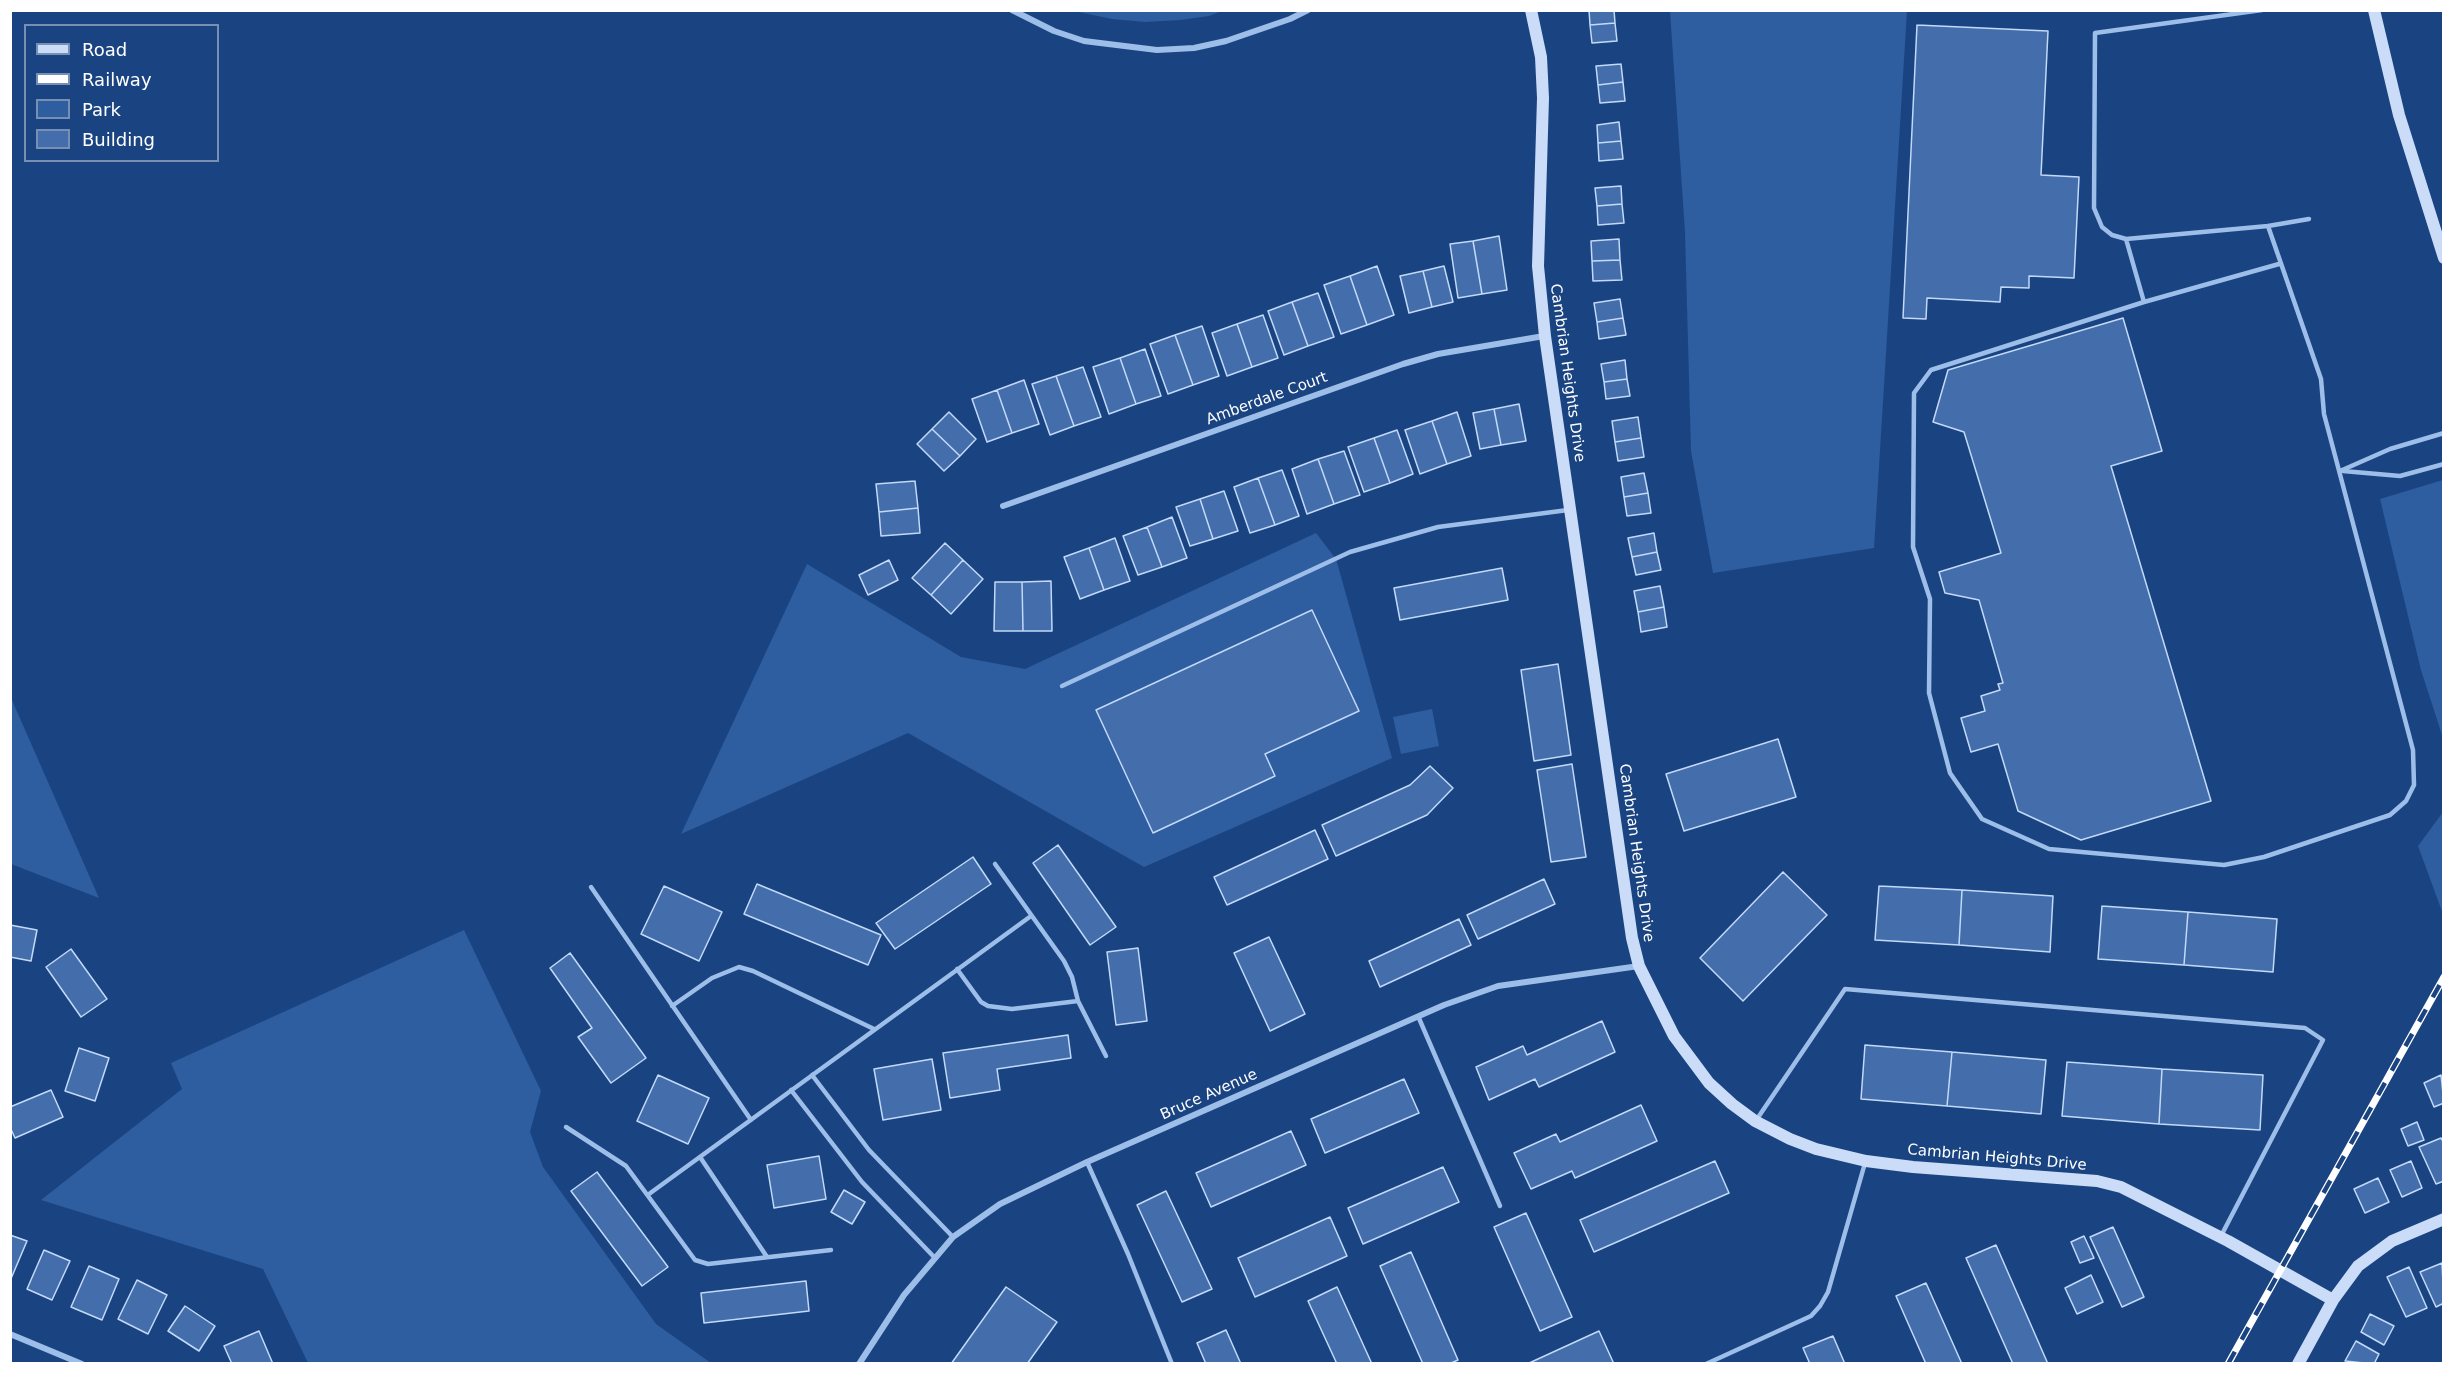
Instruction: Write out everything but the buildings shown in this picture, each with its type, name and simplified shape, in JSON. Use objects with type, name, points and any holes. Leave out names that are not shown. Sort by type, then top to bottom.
[{"type":"street","points":[[1012,10],[1054,31],[1084,41],[1157,50],[1194,48],[1226,41],[1290,20],[1308,10]]},
{"type":"street","name":"Cambrian Heights Drive","points":[[1531,10],[1541,57],[1543,98],[1538,266],[1545,336],[1632,938],[1639,966],[1659,1009],[1689,1059],[1717,1090],[1755,1121],[1816,1149],[1866,1161],[1913,1167],[2097,1181],[2138,1193],[2333,1300]]},
{"type":"street","points":[[2374,10],[2399,115],[2444,258]]},
{"type":"street","name":"Amberdale Court","points":[[1003,506],[1403,364],[1438,354],[1545,336]]},
{"type":"street","name":"Bruce Avenue","points":[[859,1364],[904,1295],[953,1237],[1000,1204],[1086,1162],[1418,1016],[1498,986],[1639,966]]},
{"type":"street","points":[[2298,1364],[2333,1300],[2358,1266],[2374,1251],[2444,1219]]},
{"type":"street","points":[[10,1334],[82,1364]]},
{"type":"lane","points":[[2262,10],[2095,33],[2094,208],[2102,227],[2112,235],[2126,239],[2310,219]]},
{"type":"lane","points":[[2268,225],[2279,264],[2296,303],[2321,380],[2324,414],[2413,750],[2414,785],[2406,801],[2390,815],[2264,857],[2224,865],[2049,849],[1982,819],[1950,773],[1929,693],[1930,599],[1913,547],[1914,393],[1931,370],[2144,302],[2279,264]]},
{"type":"lane","points":[[2126,239],[2144,302]]},
{"type":"lane","points":[[2340,471],[2390,449],[2444,433]]},
{"type":"lane","points":[[2340,471],[2400,476],[2444,464]]},
{"type":"lane","points":[[1062,686],[1350,552],[1438,527],[1570,510]]},
{"type":"lane","points":[[995,864],[1064,960],[1072,977],[1078,1001],[1106,1056]]},
{"type":"lane","points":[[591,887],[751,1120]]},
{"type":"lane","points":[[649,1194],[1031,916]]},
{"type":"lane","points":[[672,1005],[712,978],[739,968],[753,971],[874,1029]]},
{"type":"lane","points":[[957,969],[981,1002],[988,1006],[1012,1009],[1078,1001]]},
{"type":"lane","points":[[1755,1121],[1845,989],[2305,1028],[2323,1040],[2221,1238]]},
{"type":"lane","points":[[1418,1016],[1500,1206]]},
{"type":"lane","points":[[812,1075],[869,1150],[953,1237]]},
{"type":"lane","points":[[791,1090],[861,1182],[935,1258]]},
{"type":"lane","points":[[566,1127],[626,1166],[649,1194],[695,1260],[708,1264],[831,1250]]},
{"type":"lane","points":[[700,1157],[767,1257]]},
{"type":"lane","points":[[1707,1364],[1811,1316],[1820,1306],[1828,1292],[1866,1161]]},
{"type":"lane","points":[[1086,1162],[1128,1254],[1172,1364]]},
{"type":"green space","points":[[1222,10],[1209,16],[1145,22],[1112,19],[1074,11]]},
{"type":"green space","points":[[1670,11],[1907,11],[1874,548],[1713,573],[1691,451],[1685,232]]},
{"type":"green space","points":[[2444,480],[2443,738],[2421,670],[2380,499]]},
{"type":"green space","points":[[1316,533],[1336,559],[1392,758],[1144,867],[908,733],[681,834],[807,564],[961,657],[1025,669]]},
{"type":"green space","points":[[11,698],[99,898],[11,864]]},
{"type":"green space","points":[[1432,709],[1439,746],[1401,754],[1393,717]]},
{"type":"green space","points":[[2443,812],[2443,914],[2418,846]]},
{"type":"green space","points":[[464,930],[541,1091],[530,1132],[543,1167],[656,1324],[711,1363],[308,1363],[263,1269],[41,1200],[182,1089],[171,1063]]},
{"type":"railway","points":[[2228,1364],[2444,977]]}]
